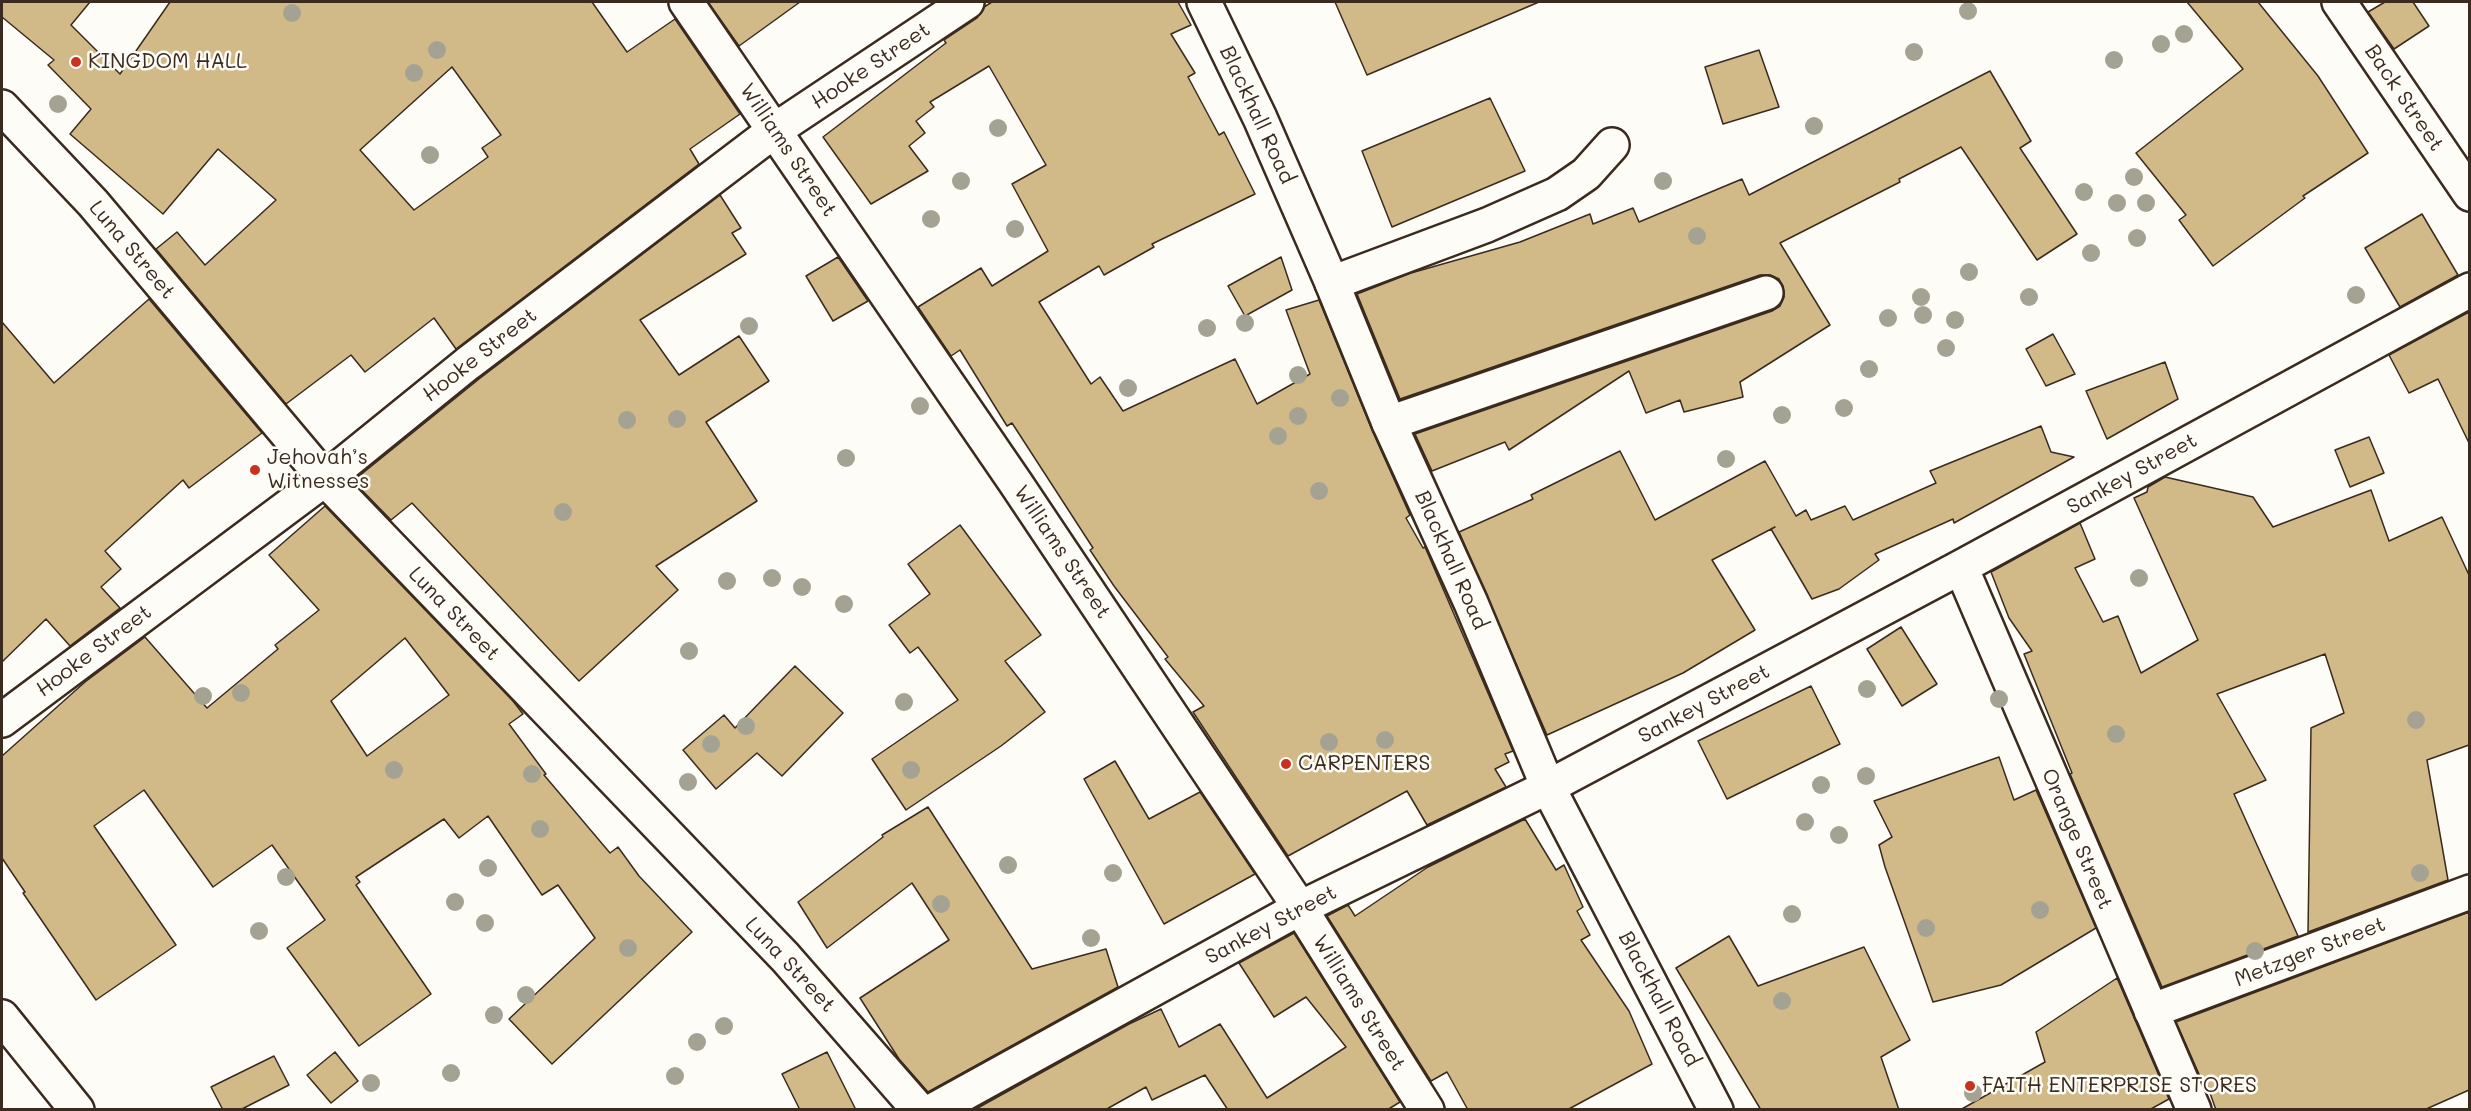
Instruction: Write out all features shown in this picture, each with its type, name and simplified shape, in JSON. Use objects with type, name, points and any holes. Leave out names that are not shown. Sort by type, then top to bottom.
[{"type":"street","name":"Williams Street","points":[[686,2],[1015,482],[1300,908],[1427,1110]]},
{"type":"street","name":"Hooke Street","points":[[2,720],[325,479],[476,357],[775,130],[967,2]]},
{"type":"street","name":"Blackhall Road","points":[[1204,2],[1260,118],[1332,283],[1389,423],[1471,603],[1548,787],[1716,1110]]},
{"type":"street","name":"Back Street","points":[[2339,2],[2469,194]]},
{"type":"street","name":"Luna Street","points":[[2,107],[93,203],[325,479],[785,957],[919,1110]]},
{"type":"street","points":[[1332,283],[1487,225],[1557,194],[1586,174],[1612,146]]},
{"type":"street","name":"Sankey Street","points":[[934,1110],[1300,908],[1548,787],[1961,567],[2469,291]]},
{"type":"street","points":[[1389,423],[1766,293]]},
{"type":"street","name":"Orange Street","points":[[1961,567],[2194,1110]]},
{"type":"street","name":"Metzger Street","points":[[2151,1011],[2469,892]]},
{"type":"street","points":[[2,1017],[77,1110]]},
{"type":"building","points":[[2,2],[90,2],[71,25],[120,74],[170,2],[592,2],[627,52],[675,19],[740,114],[690,149],[699,164],[456,349],[434,318],[365,372],[351,355],[286,404],[156,249],[177,232],[205,265],[276,200],[218,149],[163,214],[70,134],[91,109],[48,65],[54,60],[2,17]],"holes":[[[452,67],[501,135],[482,148],[488,157],[414,210],[360,150]]]},
{"type":"building","points":[[708,2],[800,2],[739,46]]},
{"type":"building","points":[[992,2],[1178,2],[1191,25],[1171,34],[1195,73],[1188,77],[1219,135],[1224,132],[1255,194],[1152,244],[1154,247],[1104,275],[1099,266],[1039,302],[1091,384],[1100,377],[1123,411],[1235,359],[1257,404],[1310,374],[1286,310],[1319,300],[1372,430],[1410,515],[1406,518],[1423,548],[1425,547],[1513,751],[1505,754],[1509,762],[1495,769],[1506,787],[1427,825],[1407,791],[1288,856],[1193,712],[1204,706],[1165,659],[1168,657],[1114,586],[1090,550],[1093,548],[1012,423],[1007,426],[960,350],[951,356],[918,307],[981,268],[992,286],[1048,251],[1012,184],[1046,165],[989,66],[930,102],[934,107],[916,121],[925,133],[909,146],[928,171],[871,204],[823,137],[946,43],[944,40],[977,18],[984,7]]},
{"type":"building","points":[[1335,2],[1539,2],[1367,75]]},
{"type":"building","points":[[2187,2],[2258,2],[2318,76],[2368,153],[2303,196],[2305,198],[2213,266],[2179,220],[2186,215],[2136,153],[2243,69]]},
{"type":"building","points":[[2385,2],[2413,2],[2429,26],[2394,49],[2368,12]]},
{"type":"building","points":[[1759,50],[1779,107],[1723,124],[1705,67]]},
{"type":"building","points":[[1990,71],[2031,141],[2020,148],[2077,234],[2037,260],[1961,147],[1899,179],[1900,182],[1780,243],[1830,325],[1740,382],[1743,397],[1684,412],[1680,400],[1646,413],[1629,371],[1509,450],[1505,442],[1432,471],[1415,434],[1772,311],[1780,306],[1784,297],[1783,286],[1779,279],[1770,275],[1760,275],[1400,399],[1357,294],[1411,273],[1520,242],[1590,214],[1593,224],[1633,208],[1639,222],[1742,179],[1749,195]]},
{"type":"building","points":[[1490,98],[1525,171],[1392,227],[1362,151]]},
{"type":"building","points":[[720,195],[741,228],[732,233],[746,254],[640,320],[679,375],[739,336],[769,381],[706,422],[757,501],[656,566],[678,590],[579,681],[412,503],[391,520],[353,481],[479,379]]},
{"type":"building","points":[[2422,214],[2458,275],[2400,307],[2365,248]]},
{"type":"building","points":[[838,257],[868,301],[833,321],[806,276]]},
{"type":"building","points":[[1281,257],[1292,290],[1245,316],[1228,286]]},
{"type":"building","points":[[149,299],[262,433],[189,488],[183,480],[105,551],[121,569],[101,587],[120,608],[70,646],[46,619],[2,662],[2,322],[54,383]]},
{"type":"building","points":[[2469,312],[2469,443],[2438,379],[2409,393],[2389,355]]},
{"type":"building","points":[[2053,334],[2075,374],[2046,386],[2026,349]]},
{"type":"building","points":[[2165,362],[2178,399],[2107,439],[2086,391]]},
{"type":"building","points":[[2041,426],[2051,452],[2074,457],[1954,523],[1953,519],[1875,554],[1879,560],[1839,589],[1812,599],[1771,529],[1712,560],[1755,630],[1683,673],[1547,735],[1459,532],[1533,499],[1531,495],[1620,451],[1655,520],[1765,461],[1796,516],[1806,510],[1811,520],[1845,506],[1853,520],[1936,483],[1930,471]]},
{"type":"building","points":[[2369,437],[2384,473],[2350,487],[2335,450]]},
{"type":"building","points":[[2165,477],[2253,497],[2273,527],[2371,490],[2389,541],[2442,517],[2469,575],[2469,745],[2427,760],[2448,880],[2308,932],[2311,728],[2344,713],[2325,654],[2217,694],[2266,780],[2234,794],[2298,936],[2162,987],[2070,774],[2072,773],[2024,654],[2032,651],[2009,618],[1991,572],[2080,523],[2095,559],[2075,568],[2103,622],[2118,616],[2141,673],[2198,640],[2134,498],[2147,492],[2148,487]]},
{"type":"building","points":[[325,506],[513,701],[523,714],[509,724],[546,774],[544,775],[610,853],[618,847],[639,876],[692,932],[552,1064],[509,1019],[595,938],[558,885],[542,895],[488,816],[459,838],[444,819],[356,877],[360,882],[356,885],[431,994],[359,1046],[287,948],[325,920],[272,845],[213,887],[144,790],[94,826],[176,945],[96,1000],[23,893],[25,892],[2,858],[2,756],[85,682],[145,637],[207,708],[278,649],[275,645],[319,610],[269,555]],"holes":[[[405,638],[449,695],[367,756],[331,701]]]},
{"type":"building","points":[[960,525],[1041,635],[1005,661],[1045,712],[1001,746],[906,810],[872,759],[958,700],[918,647],[910,653],[889,625],[930,594],[908,564]]},
{"type":"building","points":[[1901,627],[1937,684],[1902,706],[1867,649]]},
{"type":"building","points":[[795,666],[843,713],[782,776],[757,753],[716,789],[683,750],[724,715],[735,728]]},
{"type":"building","points":[[1811,686],[1840,744],[1727,799],[1698,741]]},
{"type":"building","points":[[1999,757],[2014,800],[2036,790],[2096,928],[2001,985],[1933,1002],[1885,867],[1879,845],[1892,837],[1874,801]]},
{"type":"building","points":[[1115,761],[1149,819],[1200,792],[1255,874],[1164,924],[1084,779]]},
{"type":"building","points":[[928,807],[1032,969],[1106,949],[1118,987],[928,1092],[899,1059],[860,998],[949,940],[912,883],[827,948],[798,902],[883,837],[882,835]]},
{"type":"building","points":[[1525,819],[1556,870],[1564,865],[1583,907],[1577,911],[1590,935],[1581,940],[1629,1011],[1652,1064],[1567,1110],[1468,1110],[1447,1072],[1431,1081],[1327,916],[1348,905],[1355,916],[1428,867]]},
{"type":"building","points":[[2469,912],[2469,1090],[2424,1110],[2216,1110],[2205,1079],[2202,1081],[2176,1022]]},
{"type":"building","points":[[1294,933],[1400,1102],[1387,1110],[1228,1110],[1205,1075],[1152,1100],[1146,1087],[1105,1110],[974,1110],[1129,1024],[1161,1009],[1179,1047],[1220,1024],[1267,1098],[1346,1047],[1306,997],[1274,1017],[1239,963]]},
{"type":"building","points":[[1729,936],[1758,986],[1864,947],[1910,1040],[1881,1057],[1899,1110],[1761,1110],[1676,968]]},
{"type":"building","points":[[2117,978],[2169,1099],[2149,1110],[1960,1110],[2045,1062],[2036,1032]]},
{"type":"building","points":[[335,1052],[358,1081],[331,1103],[307,1075]]},
{"type":"building","points":[[827,1052],[856,1110],[800,1110],[782,1074]]},
{"type":"building","points":[[274,1056],[289,1085],[240,1110],[223,1110],[211,1087]]},
{"type":"place","name":"KINGDOM HALL","points":[[76,62]]},
{"type":"place","name":"Jehovah’s Witnesses","points":[[255,470]]},
{"type":"place","name":"CARPENTERS","points":[[1286,764]]},
{"type":"place","name":"FAITH ENTERPRISE STORES","points":[[1970,1086]]}]
